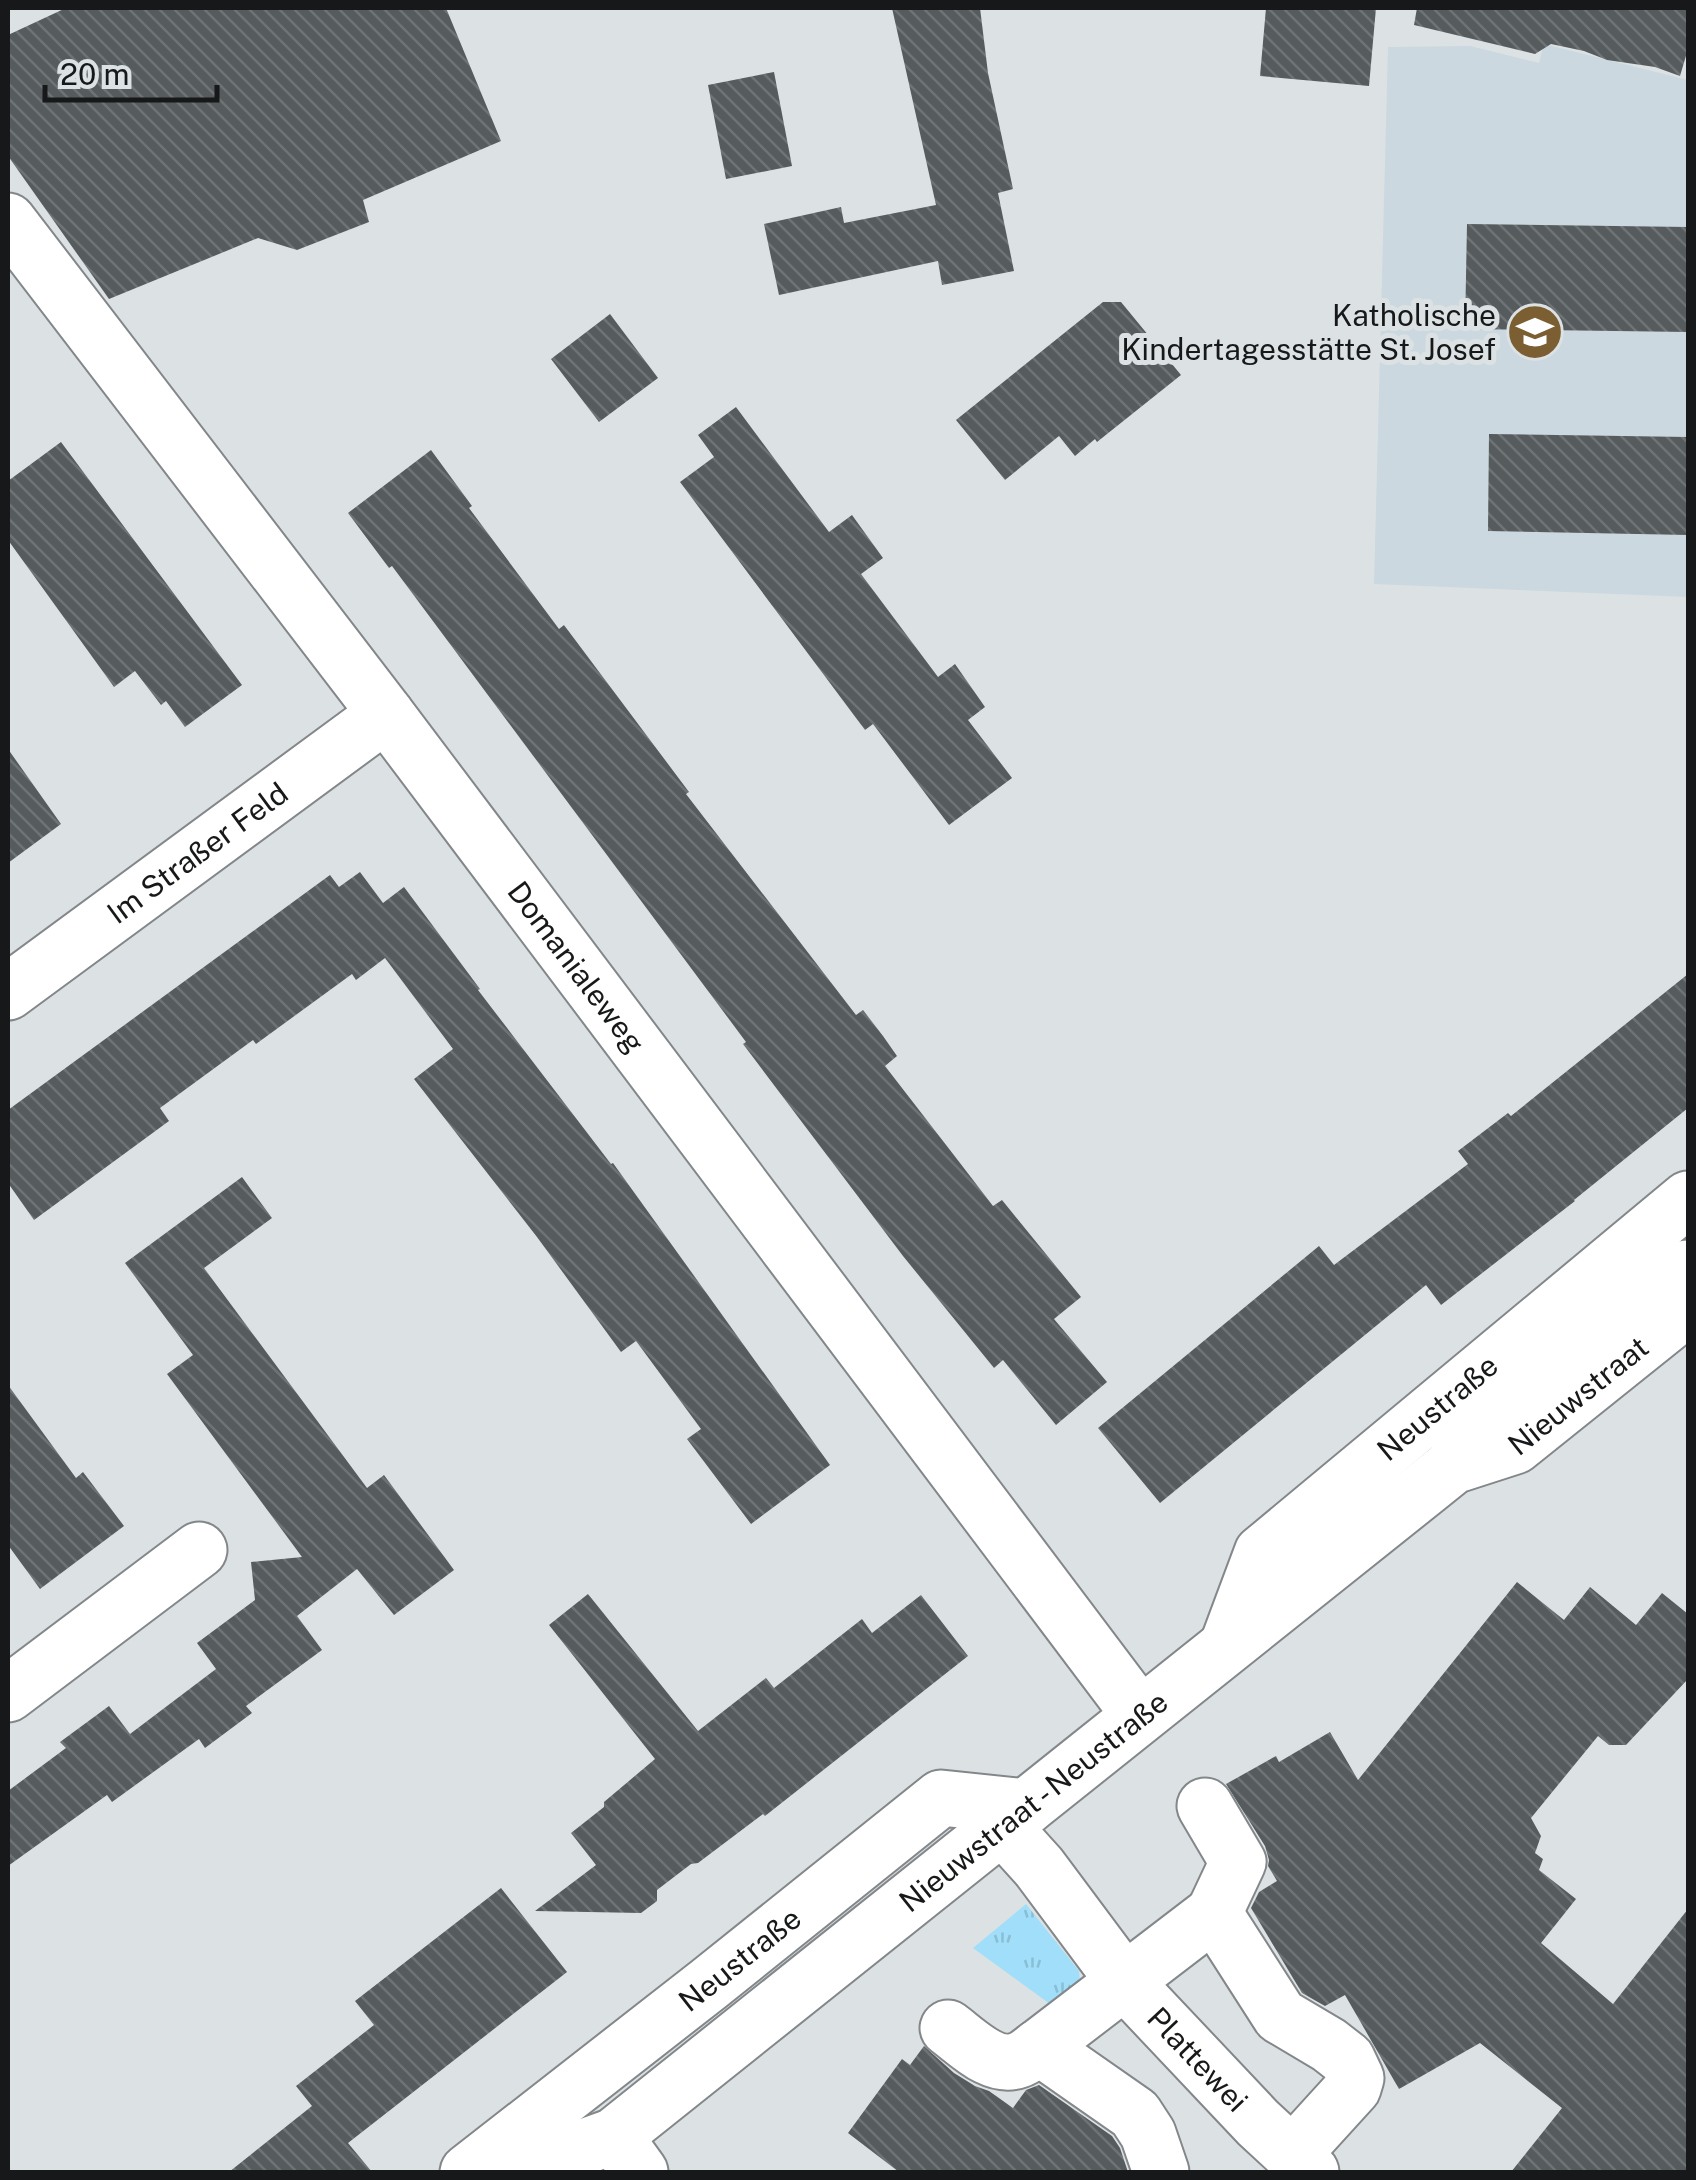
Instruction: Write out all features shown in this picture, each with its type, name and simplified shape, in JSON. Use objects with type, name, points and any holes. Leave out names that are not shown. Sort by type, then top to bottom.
[{"type":"street","name":"Domanialeweg","points":[[8,221],[386,714],[1140,1715]]},
{"type":"street","name":"Im Straßer Feld","points":[[8,992],[386,714]]},
{"type":"street","name":"Neustraße","points":[[1228,1644],[1262,1553],[1688,1200]]},
{"type":"street","name":"Neustraße","points":[[1453,1466],[1486,1410],[1662,1272],[1688,1268]]},
{"type":"street","name":"Nieuwstraat","points":[[1453,1466],[1515,1446],[1686,1309],[1688,1302]]},
{"type":"street","name":"Nieuwstraat - Neustraße","points":[[615,2160],[1014,1816],[1453,1466]]},
{"type":"street","points":[[15,1672],[199,1550]]},
{"type":"street","name":"Neustraße","points":[[468,2172],[941,1798],[1014,1816]]},
{"type":"street","name":"Plattewei","points":[[948,2028],[987,2056],[1003,2062],[1020,2060],[1214,1913],[1238,1862],[1205,1806]]},
{"type":"street","name":"Plattewei","points":[[1014,1816],[1038,1867],[1124,1981],[1279,2159],[1353,2088],[1356,2078],[1347,2059],[1330,2045],[1280,2016],[1214,1913]]},
{"type":"street","points":[[1039,2047],[1135,2114],[1148,2134],[1161,2172]]},
{"type":"street","points":[[534,2172],[553,2158],[615,2160]]},
{"type":"shaded area","name":"Katholische Kindertagesstätte St. Josef","points":[[1544,44],[1688,80],[1688,597],[1374,584],[1388,47],[1470,46],[1539,63]]},
{"type":"green space","points":[[1026,1904],[1079,1971],[1080,1983],[1054,2007],[973,1948]]},
{"type":"building","points":[[66,8],[446,8],[501,141],[363,200],[369,222],[297,250],[258,238],[109,299],[8,156],[8,35]]},
{"type":"building","points":[[892,8],[980,8],[988,73],[1013,189],[998,193],[1014,271],[942,285],[938,261],[779,295],[764,224],[841,207],[844,223],[936,205]]},
{"type":"building","points":[[1266,8],[1376,8],[1369,86],[1260,76]]},
{"type":"building","points":[[1417,8],[1688,8],[1688,49],[1680,76],[1551,44],[1535,54],[1414,25]]},
{"type":"building","points":[[774,72],[792,166],[726,179],[708,85]]},
{"type":"building","points":[[1467,224],[1688,227],[1688,332],[1465,329]]},
{"type":"building","points":[[1103,302],[1121,302],[1181,375],[1075,456],[1059,436],[1005,480],[956,420]]},
{"type":"building","points":[[610,314],[658,378],[599,422],[551,359]]},
{"type":"building","points":[[736,407],[829,532],[852,515],[883,558],[861,574],[938,677],[955,664],[985,707],[968,720],[1012,778],[949,825],[873,724],[865,730],[680,482],[714,457],[698,435]]},
{"type":"building","points":[[1489,434],[1688,437],[1688,535],[1488,531]]},
{"type":"building","points":[[61,442],[242,685],[185,727],[166,701],[161,705],[135,671],[114,687],[8,540],[8,481]]},
{"type":"building","points":[[431,450],[559,629],[564,625],[689,792],[686,794],[856,1015],[863,1010],[883,1036],[897,1056],[885,1066],[993,1206],[1002,1200],[1081,1297],[1054,1319],[1107,1382],[1056,1425],[1003,1360],[994,1368],[903,1256],[392,566],[389,568],[348,513]]},
{"type":"building","points":[[8,749],[61,824],[8,863]]},
{"type":"building","points":[[360,872],[383,903],[404,887],[478,990],[613,1163],[830,1465],[751,1524],[687,1439],[701,1429],[636,1341],[621,1352],[414,1079],[453,1049],[385,958],[356,980],[352,974],[256,1044],[253,1040],[160,1108],[169,1121],[34,1220],[8,1183],[8,1110],[330,875],[339,887]]},
{"type":"building","points":[[1688,974],[1688,1108],[1441,1305],[1426,1285],[1160,1503],[1098,1428],[1319,1246],[1334,1265],[1468,1164],[1458,1151],[1508,1113],[1511,1116]]},
{"type":"building","points":[[242,1177],[272,1218],[204,1268],[367,1488],[384,1475],[454,1570],[394,1615],[357,1569],[297,1616],[322,1650],[246,1706],[252,1713],[205,1748],[199,1739],[112,1802],[107,1795],[8,1866],[8,1791],[66,1748],[60,1742],[109,1706],[130,1734],[216,1669],[197,1643],[255,1600],[251,1562],[302,1557],[167,1374],[193,1355],[125,1263]]},
{"type":"building","points":[[8,1385],[76,1478],[83,1472],[124,1526],[40,1589],[8,1545]]},
{"type":"building","points":[[1517,1582],[1564,1620],[1590,1587],[1636,1625],[1662,1593],[1688,1614],[1688,1679],[1626,1745],[1609,1745],[1598,1736],[1531,1818],[1541,1836],[1535,1853],[1543,1859],[1539,1870],[1576,1899],[1541,1943],[1613,2004],[1688,1909],[1688,2172],[1511,2172],[1562,2108],[1480,2043],[1399,2089],[1345,1995],[1325,2006],[1302,1993],[1251,1908],[1259,1892],[1277,1881],[1268,1866],[1265,1846],[1226,1784],[1276,1756],[1279,1762],[1330,1732],[1358,1780]]},
{"type":"building","points":[[588,1594],[698,1731],[766,1678],[774,1688],[862,1619],[872,1633],[921,1595],[968,1656],[765,1816],[657,1890],[657,1901],[641,1913],[535,1911],[596,1865],[571,1833],[655,1759],[549,1625]]},
{"type":"building","points":[[501,1888],[567,1972],[348,2143],[372,2172],[229,2172],[312,2106],[296,2086],[374,2025],[355,2001]]},
{"type":"building","points":[[924,2046],[954,2073],[1013,2108],[1026,2090],[1039,2085],[1112,2136],[1128,2172],[899,2172],[848,2133],[902,2059],[910,2065]]},
{"type":"place","name":"Katholische Kindertagesstätte St. Josef","points":[[1535,332]]}]
